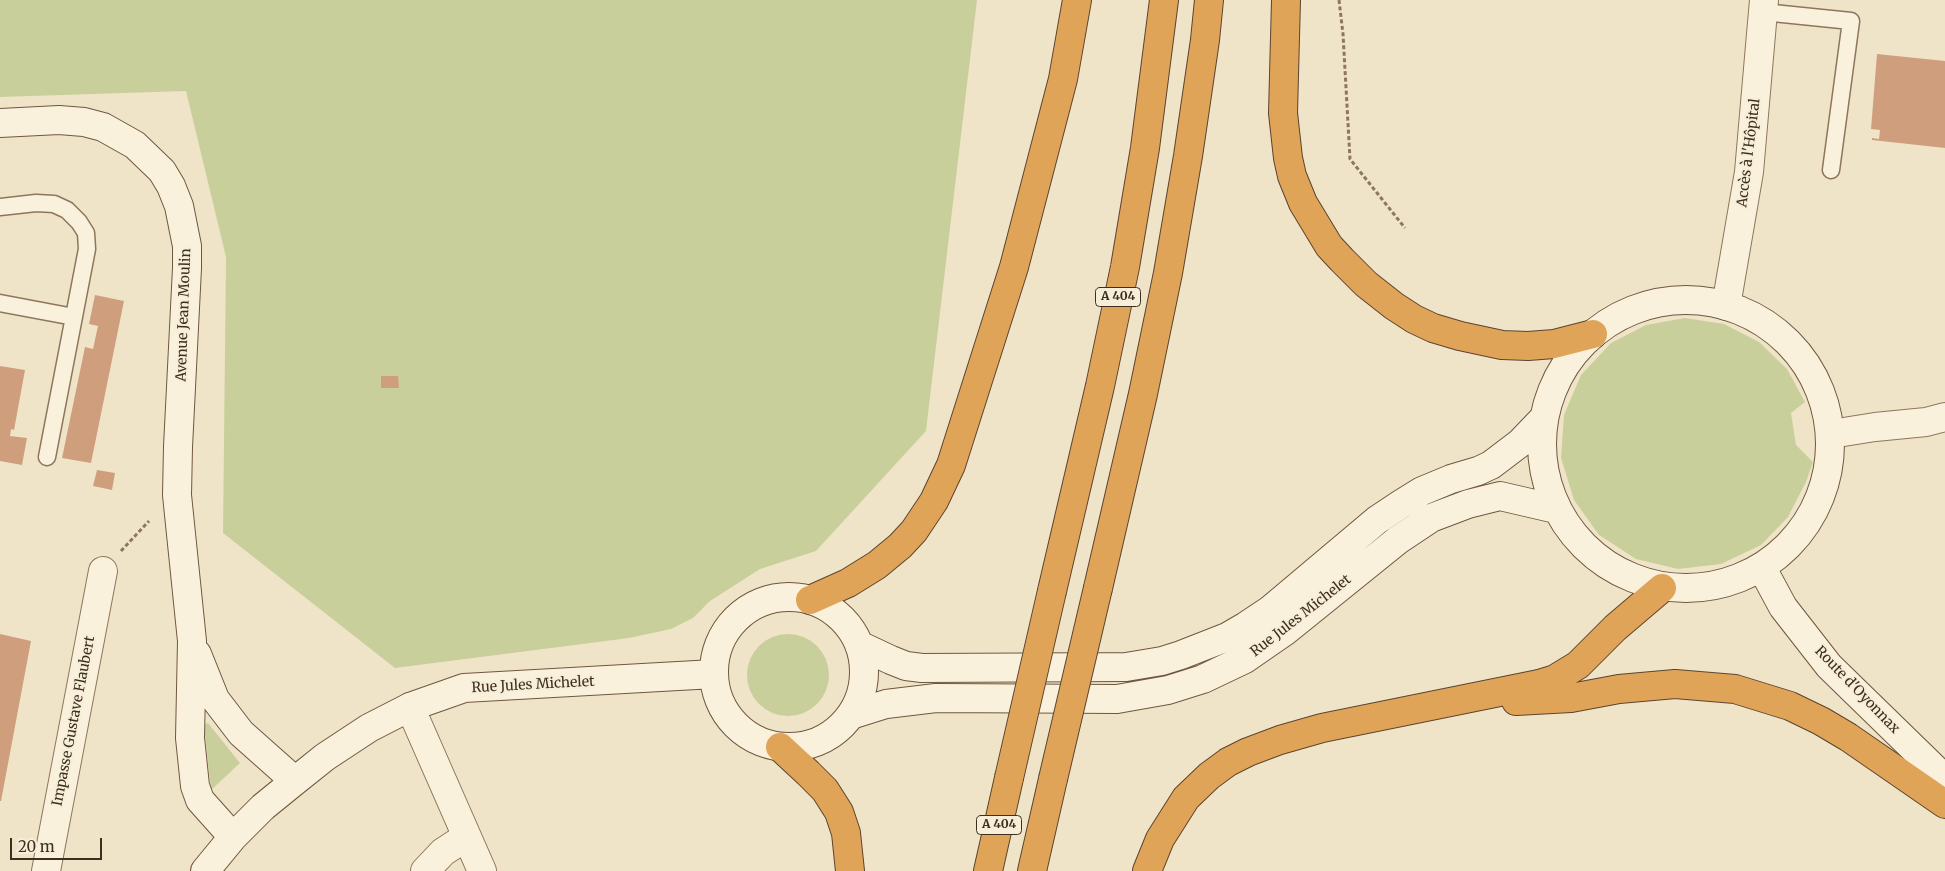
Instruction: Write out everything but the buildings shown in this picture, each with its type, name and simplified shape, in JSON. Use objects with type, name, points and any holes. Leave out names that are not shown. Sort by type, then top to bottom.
[{"type":"highway","points":[[810,600],[870,570],[900,546],[914,531],[934,501],[952,465],[1014,267],[1062,79],[1077,0]]},
{"type":"highway","name":"A 404","points":[[988,871],[1100,386],[1145,148],[1164,0]]},
{"type":"highway","name":"A 404","points":[[1032,871],[1143,394],[1168,274],[1190,146],[1209,0]]},
{"type":"highway","points":[[1286,0],[1283,113],[1288,158],[1292,176],[1304,203],[1329,246],[1394,306],[1414,319],[1434,328],[1496,344],[1528,346],[1554,344],[1593,334]]},
{"type":"highway","points":[[1147,871],[1160,839],[1186,798],[1208,776],[1228,762],[1280,740],[1322,728],[1539,684],[1555,678],[1578,665],[1615,628],[1662,588]]},
{"type":"highway","points":[[1425,706],[1571,698],[1619,689],[1675,684],[1735,689],[1790,706],[1821,721],[1856,742],[1945,804]]},
{"type":"highway","points":[[780,747],[825,790],[838,812],[846,833],[850,871]]},
{"type":"main road","name":"Accès à l'Hôpital","points":[[1726,306],[1749,172],[1764,6]]},
{"type":"main road","name":"Avenue Jean Moulin","points":[[0,123],[59,120],[84,122],[102,127],[135,145],[156,165],[171,186],[179,206],[187,246],[187,268],[177,494],[192,641],[190,738],[195,786],[200,800],[233,837]]},
{"type":"main road","points":[[1697,298],[1726,306],[1750,314],[1766,323],[1786,339],[1814,374],[1829,417],[1831,434],[1828,473],[1815,510],[1793,543],[1762,568],[1730,582],[1695,589],[1662,588],[1617,572],[1582,546],[1556,509],[1541,454],[1544,418],[1550,395],[1561,372],[1574,352],[1593,334],[1616,317],[1644,304],[1668,299],[1697,298]]},
{"type":"main road","name":"Rue Jules Michelet","points":[[860,645],[906,666],[922,668],[1126,667],[1181,656],[1246,626],[1270,610],[1385,515],[1422,491],[1491,465],[1520,443],[1544,418]]},
{"type":"main road","points":[[1831,434],[1945,418]]},
{"type":"main road","name":"Rue Jules Michelet","points":[[851,714],[886,704],[936,698],[1117,699],[1168,690],[1203,679],[1245,659],[1284,632],[1398,540],[1431,518],[1468,504],[1500,496],[1556,509]]},
{"type":"main road","name":"Route d'Oyonnax","points":[[1762,568],[1783,607],[1829,666],[1945,780]]},
{"type":"main road","name":"Impasse Gustave Flaubert","points":[[46,871],[103,571]]},
{"type":"main road","points":[[787,597],[810,600],[826,607],[840,617],[860,645],[864,662],[864,680],[860,698],[851,714],[838,730],[820,741],[800,747],[780,747],[759,741],[736,725],[726,714],[717,695],[714,674],[717,651],[727,630],[743,613],[764,602],[787,597]]},
{"type":"main road","name":"Avenue Jean Moulin","points":[[192,641],[215,699],[241,733],[295,781]]},
{"type":"main road","name":"Rue Jules Michelet","points":[[205,871],[233,837],[263,807],[325,757],[369,728],[410,707],[464,688],[714,674]]},
{"type":"main road","points":[[410,707],[482,871]]},
{"type":"main road","points":[[425,871],[443,852],[466,836]]},
{"type":"lane","points":[[1764,6],[1850,21],[1831,170]]},
{"type":"lane","points":[[0,207],[36,202],[54,204],[67,210],[79,222],[86,233],[87,249],[48,457]]},
{"type":"lane","points":[[0,303],[74,317]]},
{"type":"path","points":[[1339,0],[1343,34],[1350,159],[1405,228]]},
{"type":"path","points":[[103,571],[150,520]]},
{"type":"green space","points":[[0,0],[977,0],[926,431],[816,551],[760,569],[710,601],[693,618],[671,629],[629,638],[395,668],[223,533],[226,257],[186,91],[0,97]]},
{"type":"green space","points":[[1685,318],[1724,324],[1759,342],[1787,369],[1805,402],[1791,413],[1796,445],[1813,462],[1806,482],[1788,517],[1761,545],[1721,564],[1678,569],[1636,559],[1599,535],[1574,500],[1561,458],[1564,415],[1581,375],[1611,343],[1646,325]]},
{"type":"green space","points":[[788,634],[804,637],[817,646],[826,659],[829,675],[826,691],[817,704],[804,713],[788,716],[772,713],[759,704],[750,691],[747,675],[750,659],[759,646],[772,637]]},
{"type":"green space","points":[[208,723],[240,763],[211,790],[204,725]]}]
